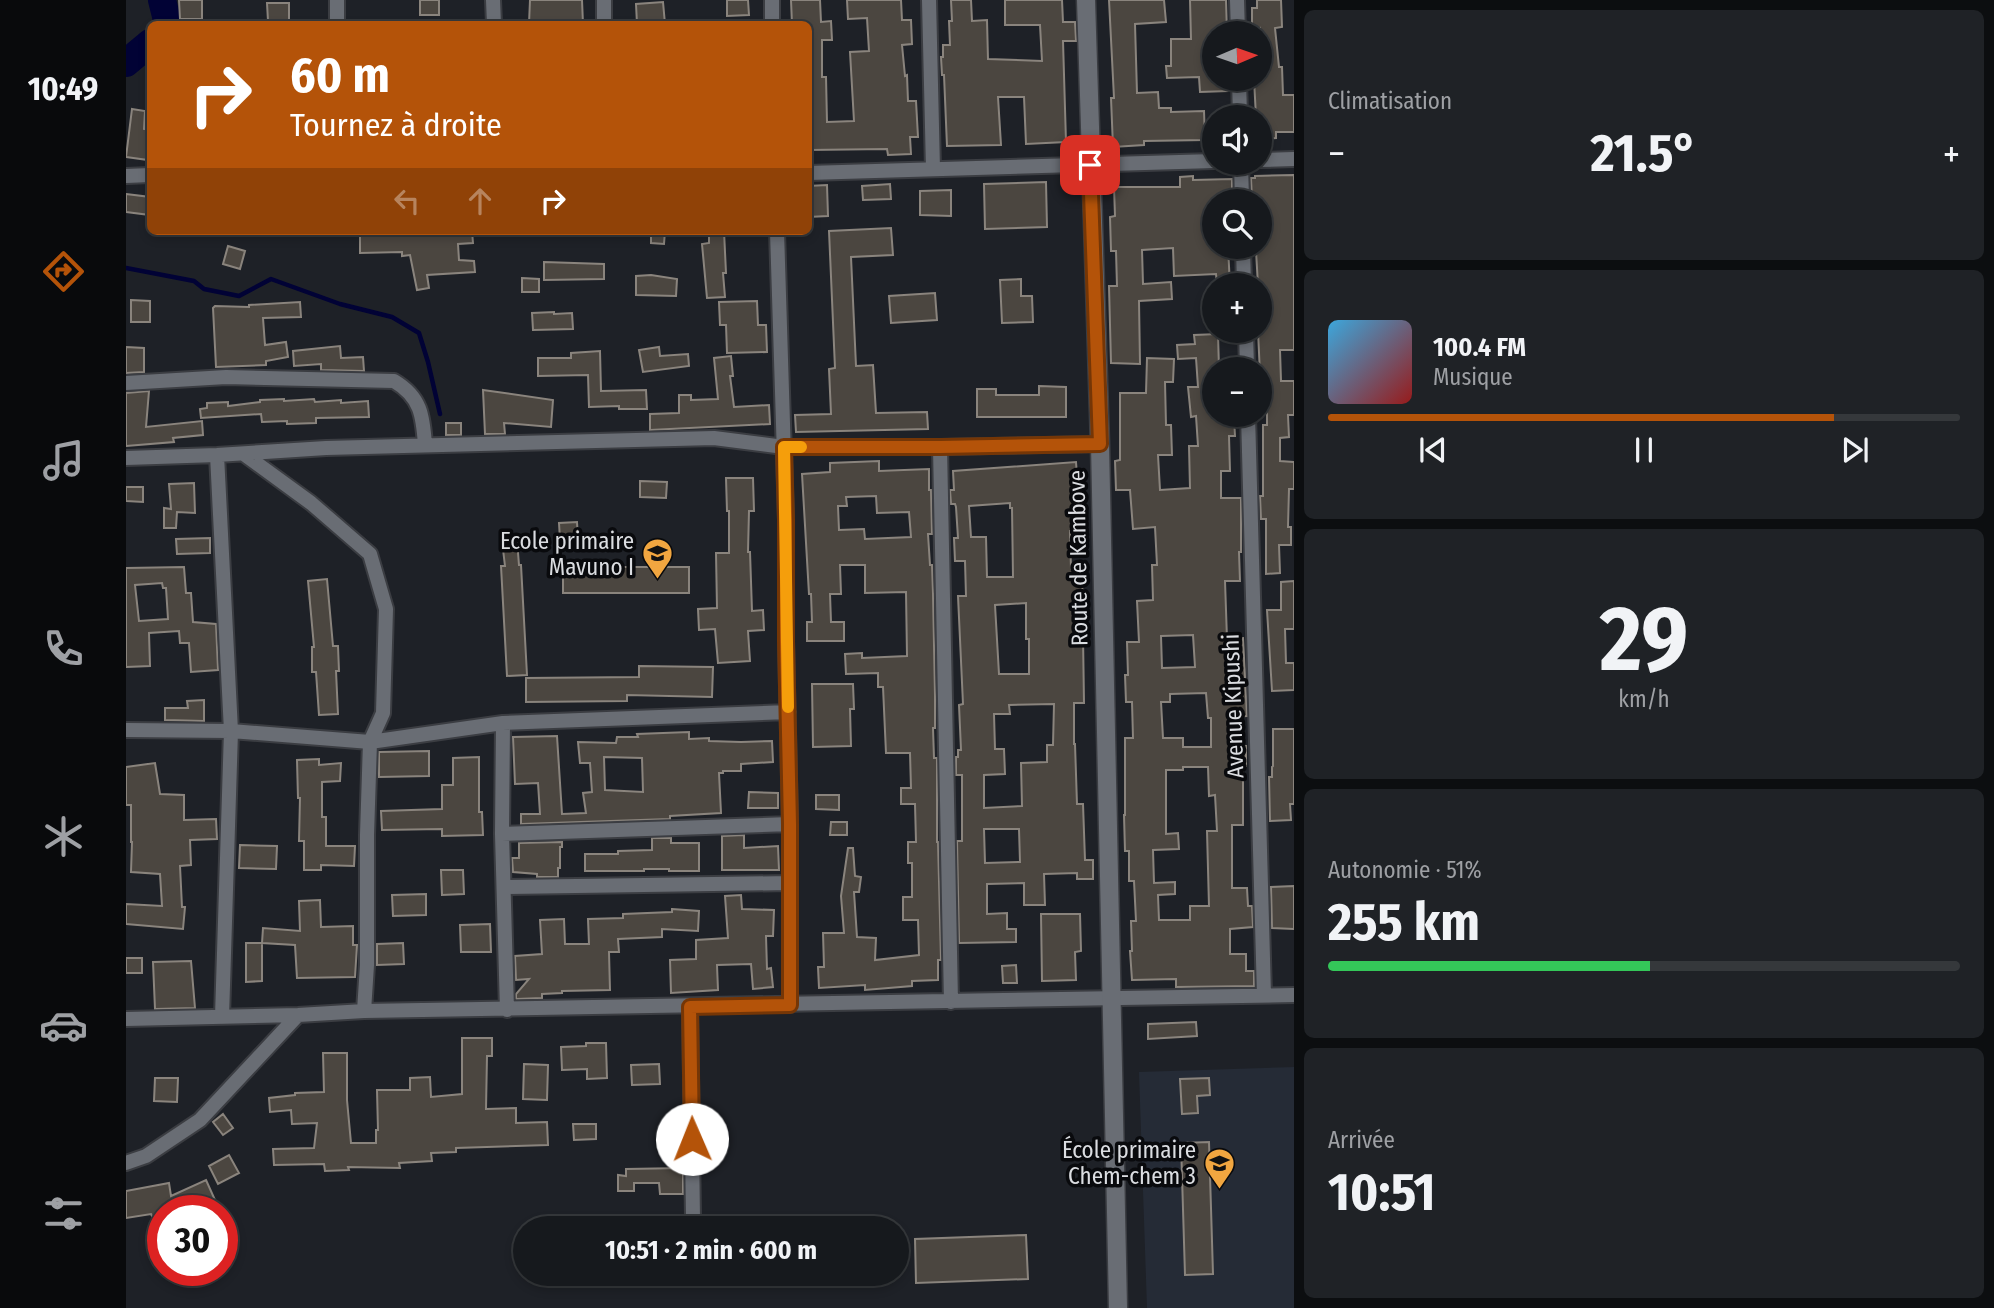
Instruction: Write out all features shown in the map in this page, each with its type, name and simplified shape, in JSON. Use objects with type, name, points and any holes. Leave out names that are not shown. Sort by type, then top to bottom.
[{"type":"street","points":[[337,0],[337,21]]},
{"type":"street","points":[[493,0],[494,21]]},
{"type":"street","points":[[604,0],[604,21]]},
{"type":"street","points":[[772,0],[772,21]]},
{"type":"street","points":[[929,0],[933,169]]},
{"type":"street","name":"Route de Kambove","points":[[1086,0],[1108,764],[1110,998],[1118,1308]]},
{"type":"street","points":[[1237,0],[1238,21]]},
{"type":"street","points":[[1272,160],[1294,159]]},
{"type":"street","points":[[812,173],[1202,161]]},
{"type":"street","points":[[126,176],[147,175]]},
{"type":"street","points":[[777,235],[784,447],[790,1005]]},
{"type":"street","points":[[126,383],[226,377],[394,381],[405,387],[414,398],[423,417],[425,445]]},
{"type":"street","name":"Avenue Kipushi","points":[[1248,427],[1264,995]]},
{"type":"street","points":[[126,458],[326,448],[714,438],[784,447],[1100,444]]},
{"type":"street","points":[[940,447],[951,1002]]},
{"type":"street","points":[[244,454],[311,503],[370,554],[386,609],[383,713],[370,742],[364,1012]]},
{"type":"street","points":[[218,455],[231,731],[222,1017]]},
{"type":"street","points":[[126,730],[231,731],[370,742],[503,723],[788,712]]},
{"type":"street","points":[[503,723],[502,834],[507,1010]]},
{"type":"street","points":[[502,834],[790,824]]},
{"type":"street","points":[[504,887],[790,883]]},
{"type":"street","points":[[126,1019],[364,1012],[1294,995]]},
{"type":"street","points":[[690,1007],[693,1216]]},
{"type":"street","points":[[126,1163],[146,1156],[200,1120],[298,1015]]},
{"type":"shaded area","name":"École primaire Chem-chem 3","points":[[1294,1067],[1294,1308],[1147,1308],[1139,1072]]},
{"type":"building","points":[[179,0],[202,0],[202,19],[180,19]]},
{"type":"building","points":[[420,0],[439,0],[439,15],[420,15]]},
{"type":"building","points":[[530,0],[582,0],[583,21],[529,21]]},
{"type":"building","points":[[727,0],[748,0],[749,15],[727,16]]},
{"type":"building","points":[[791,0],[820,0],[821,22],[831,21],[832,40],[822,40],[822,77],[826,77],[827,122],[854,121],[850,52],[869,51],[867,18],[848,19],[847,0],[901,0],[902,20],[911,20],[912,44],[902,45],[908,101],[916,101],[918,137],[910,137],[911,154],[888,155],[887,149],[812,150],[812,21],[792,21]]},
{"type":"building","points":[[951,0],[971,0],[972,21],[987,20],[988,59],[1042,61],[1040,25],[1005,25],[1005,0],[1062,0],[1063,22],[1075,22],[1076,41],[1063,41],[1066,142],[1026,144],[1024,97],[998,97],[1001,145],[947,146],[941,57],[943,45],[950,45]]},
{"type":"building","points":[[1109,0],[1164,0],[1166,22],[1135,24],[1137,93],[1158,92],[1159,108],[1171,108],[1171,112],[1202,111],[1202,140],[1144,141],[1144,145],[1113,147],[1111,98],[1114,98]]},
{"type":"building","points":[[1190,0],[1226,0],[1227,21],[1202,21],[1202,91],[1228,91],[1200,92],[1199,77],[1167,78],[1166,66],[1171,66],[1171,39],[1191,39]]},
{"type":"building","points":[[1257,0],[1281,0],[1282,27],[1275,28],[1279,67],[1282,67],[1283,95],[1294,95],[1294,132],[1276,132],[1276,138],[1272,138],[1272,105],[1255,105],[1255,91],[1272,91],[1272,21],[1252,21],[1252,8],[1257,8]]},
{"type":"building","points":[[663,2],[665,21],[637,21],[636,4]]},
{"type":"building","points":[[267,3],[289,3],[289,20],[268,21]]},
{"type":"building","points":[[132,109],[145,111],[147,160],[126,157]]},
{"type":"building","points":[[1294,175],[1294,350],[1280,350],[1281,381],[1294,381],[1294,415],[1288,415],[1289,437],[1280,438],[1280,461],[1294,462],[1294,489],[1289,489],[1288,527],[1291,527],[1291,545],[1279,545],[1280,573],[1266,574],[1266,519],[1261,519],[1260,496],[1263,496],[1263,427],[1272,427],[1272,357],[1259,357],[1259,343],[1272,343],[1272,273],[1257,273],[1256,259],[1272,259],[1272,189],[1251,189],[1251,178]]},
{"type":"building","points":[[1193,176],[1193,180],[1232,179],[1232,189],[1202,189],[1202,259],[1229,259],[1229,273],[1174,276],[1173,248],[1142,250],[1143,284],[1171,282],[1172,299],[1139,301],[1140,364],[1111,363],[1109,286],[1117,286],[1116,251],[1111,251],[1110,217],[1115,216],[1114,187],[1180,187],[1180,177]]},
{"type":"building","points":[[1046,182],[1047,227],[985,229],[984,184]]},
{"type":"building","points":[[890,184],[891,199],[863,200],[862,186]]},
{"type":"building","points":[[827,185],[828,216],[812,217],[812,186]]},
{"type":"building","points":[[951,190],[951,216],[920,215],[920,191]]},
{"type":"building","points":[[126,194],[147,197],[147,215],[126,212]]},
{"type":"building","points":[[891,228],[893,255],[851,257],[856,366],[873,365],[876,413],[927,412],[928,429],[796,432],[795,415],[831,414],[829,369],[835,368],[829,231]]},
{"type":"building","points":[[360,235],[472,235],[473,243],[458,244],[459,260],[474,261],[475,272],[427,275],[429,288],[417,290],[410,255],[402,256],[402,252],[360,253]]},
{"type":"building","points":[[651,235],[665,235],[664,244],[651,243]]},
{"type":"building","points":[[709,235],[724,235],[725,297],[707,298],[702,244],[709,243]]},
{"type":"building","points":[[228,246],[245,251],[240,269],[223,264]]},
{"type":"building","points":[[544,262],[604,264],[604,279],[544,280]]},
{"type":"building","points":[[636,276],[677,279],[676,296],[636,295]]},
{"type":"building","points":[[522,278],[539,279],[539,292],[522,292]]},
{"type":"building","points":[[1021,279],[1021,296],[1032,296],[1033,322],[1002,323],[1000,280]]},
{"type":"building","points":[[935,293],[937,320],[891,323],[889,296]]},
{"type":"building","points":[[131,300],[150,301],[150,322],[131,322]]},
{"type":"building","points":[[757,301],[758,325],[766,325],[767,352],[727,353],[726,325],[720,325],[719,302]]},
{"type":"building","points":[[300,302],[301,317],[263,318],[265,345],[286,342],[288,357],[266,361],[266,365],[216,367],[215,306],[249,307]]},
{"type":"building","points":[[532,313],[572,313],[573,329],[533,330]]},
{"type":"building","points":[[1194,335],[1202,335],[1202,343],[1218,343],[1219,357],[1202,357],[1202,427],[1235,427],[1235,436],[1229,436],[1230,471],[1221,471],[1221,498],[1241,498],[1240,581],[1225,581],[1227,639],[1243,638],[1247,716],[1231,717],[1230,747],[1246,746],[1246,766],[1243,766],[1243,825],[1232,825],[1232,888],[1247,888],[1248,906],[1252,906],[1253,927],[1230,929],[1230,954],[1246,954],[1246,971],[1254,971],[1254,986],[1176,987],[1176,979],[1132,980],[1131,921],[1136,921],[1134,881],[1129,881],[1129,851],[1125,851],[1124,815],[1125,738],[1133,738],[1132,702],[1126,702],[1125,675],[1128,675],[1127,642],[1139,642],[1137,601],[1153,600],[1152,565],[1157,565],[1155,527],[1133,529],[1130,490],[1116,490],[1115,461],[1120,460],[1120,393],[1146,393],[1147,358],[1174,359],[1173,382],[1165,382],[1166,425],[1171,425],[1172,455],[1158,455],[1160,490],[1190,488],[1189,446],[1198,446],[1196,416],[1191,417],[1188,387],[1198,387],[1196,358],[1178,359],[1177,345],[1195,344]],"holes":[[[1193,635],[1195,667],[1162,668],[1161,636]],[[1206,693],[1208,718],[1211,718],[1211,747],[1183,747],[1183,738],[1163,738],[1161,702],[1170,702],[1170,694]],[[1183,767],[1208,767],[1209,796],[1215,795],[1217,831],[1207,831],[1209,906],[1190,906],[1190,920],[1159,920],[1158,895],[1175,894],[1175,882],[1154,883],[1153,850],[1179,849],[1178,833],[1166,834],[1166,770],[1183,770]]]},
{"type":"building","points":[[340,346],[341,358],[363,357],[364,371],[321,370],[321,364],[294,366],[293,351]]},
{"type":"building","points":[[126,347],[144,348],[144,372],[126,373]]},
{"type":"building","points":[[659,347],[660,356],[688,354],[689,366],[643,372],[639,350]]},
{"type":"building","points":[[600,351],[601,391],[646,390],[647,409],[589,407],[588,375],[538,376],[538,358],[571,358],[571,353]]},
{"type":"building","points":[[731,356],[733,376],[730,376],[734,407],[769,405],[770,424],[650,430],[650,414],[679,413],[679,395],[691,395],[691,400],[718,399],[714,358]]},
{"type":"building","points":[[1039,386],[1066,387],[1066,417],[977,417],[977,389],[996,389],[996,395],[1039,395]]},
{"type":"building","points":[[483,390],[553,400],[551,427],[504,423],[505,434],[485,434]]},
{"type":"building","points":[[149,391],[146,427],[202,421],[203,435],[173,438],[174,442],[126,446],[126,393]]},
{"type":"building","points":[[284,399],[314,399],[315,402],[341,400],[341,403],[368,401],[369,417],[316,418],[316,423],[287,424],[287,421],[262,422],[261,414],[201,418],[200,409],[207,408],[207,403],[228,402],[228,406]]},
{"type":"building","points":[[446,423],[461,423],[461,435],[446,435]]},
{"type":"building","points":[[879,461],[879,471],[929,469],[932,534],[928,534],[933,594],[933,728],[934,758],[937,758],[941,960],[938,960],[938,980],[912,981],[912,986],[865,990],[865,985],[819,988],[818,967],[824,967],[823,933],[844,933],[841,896],[848,848],[853,848],[855,876],[861,877],[859,892],[854,892],[857,937],[876,938],[875,960],[919,955],[918,920],[903,920],[903,897],[912,897],[912,863],[908,863],[908,842],[916,842],[915,804],[901,804],[901,788],[911,788],[910,753],[886,753],[883,687],[878,687],[878,673],[846,674],[845,654],[862,653],[862,658],[907,656],[906,592],[865,593],[865,565],[840,565],[841,594],[830,594],[831,622],[844,622],[844,641],[807,641],[807,622],[812,622],[802,474],[830,472],[830,463]],"holes":[[[876,496],[877,513],[909,512],[911,537],[865,539],[864,529],[839,530],[838,506],[847,506],[846,497]]]},
{"type":"building","points":[[1076,462],[1079,503],[1073,504],[1073,531],[1070,531],[1071,569],[1082,568],[1084,703],[1074,703],[1074,744],[1077,804],[1083,804],[1085,860],[1093,860],[1093,879],[1077,879],[1077,873],[1044,874],[1045,905],[1024,905],[1024,883],[987,884],[987,914],[1007,913],[1007,929],[1016,929],[1016,942],[959,943],[957,841],[962,841],[962,775],[956,775],[956,757],[958,750],[961,750],[959,705],[963,704],[958,596],[966,596],[965,561],[955,561],[954,538],[958,538],[956,507],[951,504],[950,490],[954,490],[953,471]],"holes":[[[1010,503],[1013,577],[987,577],[986,537],[971,537],[969,506]],[[1026,603],[1029,674],[999,674],[995,605]],[[1054,704],[1053,745],[1047,745],[1047,762],[1021,763],[1022,806],[984,808],[984,775],[1005,774],[1004,749],[995,749],[994,714],[1010,714],[1009,705]],[[984,829],[1019,829],[1020,862],[985,863]]]},
{"type":"building","points":[[726,478],[753,478],[754,511],[749,511],[748,552],[752,611],[763,610],[764,630],[748,631],[750,661],[718,663],[715,629],[699,630],[698,609],[717,608],[716,553],[729,553]]},
{"type":"building","points":[[640,481],[667,482],[666,498],[640,497]]},
{"type":"building","points":[[194,483],[195,513],[177,512],[176,528],[164,528],[164,508],[171,509],[169,484]]},
{"type":"building","points":[[126,487],[143,487],[143,502],[126,501]]},
{"type":"building","points":[[577,522],[578,539],[560,540],[559,523]]},
{"type":"building","points":[[210,538],[210,553],[177,554],[176,539]]},
{"type":"building","points":[[517,540],[521,565],[527,675],[507,676],[502,541]]},
{"type":"building","points":[[184,567],[186,593],[191,593],[193,622],[216,624],[218,670],[191,672],[189,643],[180,643],[179,631],[149,633],[150,666],[126,667],[126,568]],"holes":[[[162,583],[163,588],[166,588],[168,619],[139,621],[135,585]]]},
{"type":"building","points":[[563,567],[689,567],[689,593],[563,593]]},
{"type":"building","points":[[327,579],[333,646],[338,646],[338,714],[319,715],[316,672],[312,672],[314,647],[308,581]]},
{"type":"building","points":[[1294,581],[1294,629],[1285,629],[1286,663],[1294,663],[1294,690],[1272,691],[1267,610],[1281,610],[1281,582]]},
{"type":"building","points":[[639,666],[713,667],[712,697],[627,695],[627,701],[526,702],[526,678],[639,677]]},
{"type":"building","points":[[812,684],[853,684],[854,709],[850,709],[851,746],[813,747]]},
{"type":"building","points":[[204,700],[204,721],[165,720],[165,708],[188,708],[187,701]]},
{"type":"building","points":[[1273,729],[1294,729],[1294,804],[1290,804],[1291,820],[1270,821],[1269,777],[1272,777],[1273,766]]},
{"type":"building","points":[[689,732],[689,739],[772,741],[773,762],[741,764],[741,771],[719,773],[721,813],[670,816],[670,819],[521,824],[521,814],[540,814],[538,783],[515,784],[513,737],[557,736],[562,814],[586,813],[583,793],[592,792],[590,763],[580,763],[578,742],[616,743],[617,737],[638,737],[637,734]],"holes":[[[604,757],[642,758],[643,792],[605,790]]]},
{"type":"building","points":[[429,751],[429,776],[379,777],[379,752]]},
{"type":"building","points":[[479,757],[479,812],[482,812],[483,835],[442,836],[442,829],[382,830],[381,811],[442,809],[442,785],[453,785],[453,758]]},
{"type":"building","points":[[319,759],[319,765],[341,763],[340,781],[322,782],[322,817],[326,817],[326,846],[355,846],[354,866],[321,865],[321,870],[304,870],[304,841],[299,841],[297,760]]},
{"type":"building","points":[[155,763],[160,794],[184,795],[184,820],[216,819],[217,839],[190,840],[191,865],[180,866],[182,907],[185,907],[183,929],[126,924],[126,904],[162,906],[160,874],[131,872],[131,805],[126,805],[126,767]]},
{"type":"building","points":[[749,792],[778,793],[778,808],[748,808]]},
{"type":"building","points":[[816,795],[839,795],[839,810],[816,809]]},
{"type":"building","points":[[831,822],[847,822],[847,835],[830,835]]},
{"type":"building","points":[[744,835],[744,848],[778,846],[779,870],[722,870],[722,836]]},
{"type":"building","points":[[652,838],[671,838],[671,843],[699,843],[699,871],[585,871],[585,854],[652,850]]},
{"type":"building","points":[[562,842],[558,877],[537,877],[537,874],[513,872],[512,858],[519,858],[519,843]]},
{"type":"building","points":[[240,845],[277,846],[276,869],[239,868]]},
{"type":"building","points":[[441,870],[463,870],[464,894],[442,895]]},
{"type":"building","points":[[1294,886],[1294,929],[1272,928],[1271,887]]},
{"type":"building","points":[[426,894],[426,915],[393,916],[392,895]]},
{"type":"building","points":[[741,895],[742,909],[774,910],[773,936],[766,936],[767,969],[771,968],[773,987],[753,989],[751,964],[717,965],[718,990],[671,993],[670,960],[696,959],[696,940],[728,938],[725,896]]},
{"type":"building","points":[[320,900],[321,927],[353,926],[353,945],[357,945],[355,977],[297,978],[295,945],[262,943],[263,928],[300,931],[299,901]]},
{"type":"building","points":[[672,909],[699,911],[698,931],[662,929],[662,937],[618,939],[619,952],[609,952],[610,990],[562,991],[542,994],[542,998],[516,999],[516,994],[529,979],[516,980],[515,956],[542,954],[540,920],[564,919],[565,944],[589,944],[588,919],[623,918],[623,914],[672,912]]},
{"type":"building","points":[[1041,914],[1080,914],[1081,951],[1075,952],[1076,980],[1042,981]]},
{"type":"building","points":[[490,924],[491,952],[461,952],[460,925]]},
{"type":"building","points":[[246,943],[262,943],[262,981],[246,982]]},
{"type":"building","points":[[403,943],[404,964],[377,965],[377,944]]},
{"type":"building","points":[[126,958],[142,958],[142,973],[126,973]]},
{"type":"building","points":[[191,961],[195,1008],[155,1009],[153,962]]},
{"type":"building","points":[[1016,965],[1017,983],[1003,983],[1002,966]]},
{"type":"building","points":[[1196,1022],[1197,1036],[1148,1039],[1148,1024]]},
{"type":"building","points":[[462,1038],[492,1038],[492,1056],[487,1056],[486,1109],[516,1108],[516,1123],[547,1122],[548,1145],[456,1148],[456,1152],[431,1153],[432,1161],[399,1163],[400,1168],[348,1167],[349,1170],[325,1171],[324,1164],[274,1165],[273,1149],[314,1148],[317,1123],[292,1124],[291,1110],[270,1112],[269,1098],[295,1093],[324,1092],[323,1053],[347,1053],[351,1143],[376,1143],[377,1090],[410,1090],[410,1078],[430,1077],[431,1097],[462,1094]]},
{"type":"building","points":[[586,1043],[606,1043],[607,1078],[587,1079],[587,1069],[562,1070],[561,1047],[586,1046]]},
{"type":"building","points":[[524,1064],[548,1065],[547,1100],[523,1099]]},
{"type":"building","points":[[659,1064],[660,1084],[632,1085],[631,1065]]},
{"type":"building","points":[[155,1078],[178,1078],[177,1102],[154,1101]]},
{"type":"building","points":[[1209,1078],[1210,1095],[1197,1096],[1198,1113],[1182,1114],[1180,1079]]},
{"type":"building","points":[[223,1114],[233,1128],[223,1135],[213,1122]]},
{"type":"building","points":[[573,1124],[596,1124],[596,1139],[574,1140]]},
{"type":"building","points":[[1209,1142],[1213,1274],[1185,1275],[1181,1143]]},
{"type":"building","points":[[229,1155],[239,1173],[218,1184],[209,1166]]},
{"type":"building","points":[[683,1168],[683,1194],[660,1194],[659,1183],[634,1183],[634,1191],[618,1191],[618,1175],[626,1176],[626,1169]]},
{"type":"building","points":[[206,1180],[213,1195],[173,1195]]},
{"type":"building","points":[[169,1183],[171,1195],[147,1195],[147,1215],[126,1218],[126,1191]]},
{"type":"building","points":[[1026,1235],[1028,1279],[916,1283],[915,1239]]},
{"type":"waterway","points":[[162,0],[167,21]]},
{"type":"waterway","points":[[126,63],[147,46]]},
{"type":"waterway","points":[[126,268],[194,281],[204,289],[239,296],[271,279],[340,304],[392,317],[419,333],[440,414]]},
{"type":"slow traffic","points":[[788,707],[784,447],[801,447]]},
{"type":"place","name":"Ecole primaire Mavuno I","points":[[657,581]]},
{"type":"place","name":"École primaire Chem-chem 3","points":[[1219,1190]]},
{"type":"route","points":[[692,1139],[690,1007],[790,1005],[784,447],[1100,444],[1090,165]]}]
